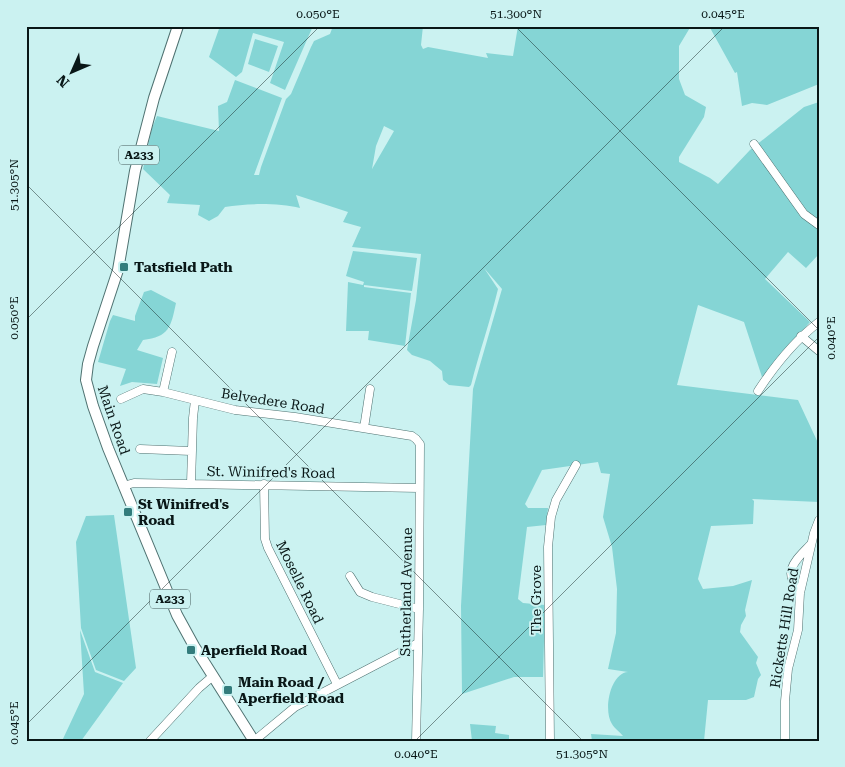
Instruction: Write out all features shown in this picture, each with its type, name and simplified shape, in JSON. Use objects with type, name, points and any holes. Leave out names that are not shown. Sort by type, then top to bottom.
[{"type":"main road","name":"Main Road","points":[[178,26],[154,98],[135,171],[118,270],[93,346],[86,380],[93,406],[123,486],[177,615],[194,646],[254,741]]},
{"type":"street","points":[[754,144],[804,214],[819,225]]},
{"type":"street","points":[[758,391],[773,368],[801,336],[819,322]]},
{"type":"street","points":[[801,336],[819,351]]},
{"type":"street","points":[[164,392],[172,352]]},
{"type":"street","name":"Belvedere Road","points":[[122,400],[143,389],[164,392],[235,410],[296,416],[412,436],[420,444]]},
{"type":"street","points":[[364,428],[370,389]]},
{"type":"street","points":[[191,483],[191,451],[195,400]]},
{"type":"street","name":"Sutherland Avenue","points":[[416,741],[420,444]]},
{"type":"street","points":[[140,449],[191,451]]},
{"type":"street","name":"The Grove","points":[[550,741],[548,547],[551,517],[556,500],[576,465]]},
{"type":"street","name":"St. Winifred's Road","points":[[123,486],[134,482],[419,488]]},
{"type":"street","name":"Moselle Road","points":[[264,484],[268,548],[337,684]]},
{"type":"street","name":"Ricketts Hill Road","points":[[785,741],[785,701],[788,669],[798,630],[800,593],[811,543],[819,520]]},
{"type":"street","points":[[800,593],[792,584],[791,574],[794,562],[811,543]]},
{"type":"street","points":[[350,576],[360,592],[419,609]]},
{"type":"street","points":[[254,741],[295,707],[418,643]]},
{"type":"street","points":[[150,741],[199,688],[213,676]]},
{"type":"shaded area","points":[[220,26],[313,26],[285,90],[270,83],[284,42],[253,33],[242,72],[236,77],[209,57]]},
{"type":"shaded area","points":[[333,26],[423,26],[421,45],[423,49],[428,47],[488,58],[486,53],[513,56],[518,26],[691,26],[679,46],[679,79],[685,95],[706,107],[704,117],[679,157],[679,162],[718,184],[750,150],[804,107],[819,102],[819,221],[810,222],[819,229],[819,254],[806,268],[788,252],[765,279],[810,322],[762,377],[744,322],[698,305],[677,385],[798,400],[819,445],[819,502],[752,499],[754,501],[753,524],[711,526],[698,579],[703,589],[733,586],[752,580],[745,610],[746,616],[741,625],[740,632],[758,657],[756,663],[761,675],[758,679],[754,697],[746,700],[708,700],[704,741],[592,741],[591,734],[623,736],[613,726],[609,718],[608,702],[613,685],[617,679],[622,674],[628,672],[608,669],[616,633],[617,589],[612,547],[603,517],[610,474],[601,473],[598,462],[542,470],[525,504],[528,508],[548,508],[546,525],[527,527],[518,599],[523,603],[545,605],[543,677],[514,677],[462,694],[461,606],[473,389],[502,289],[484,268],[498,289],[471,385],[469,387],[449,385],[443,380],[442,371],[430,361],[412,355],[407,350],[416,300],[421,254],[352,247],[361,227],[343,222],[348,212],[296,195],[300,208],[273,204],[225,207],[218,216],[209,221],[198,215],[200,205],[167,203],[170,195],[143,169],[152,128],[157,116],[219,131],[218,106],[227,102],[235,80],[282,98],[254,175],[259,175],[286,99],[291,94],[314,41],[330,34]],"holes":[[[384,126],[394,131],[372,169],[376,146]]]},
{"type":"shaded area","points":[[709,26],[819,26],[819,84],[767,105],[752,103],[742,106],[737,72],[735,73]]},
{"type":"shaded area","points":[[255,39],[278,46],[269,72],[248,64]]},
{"type":"shaded area","points":[[353,251],[417,258],[412,291],[364,285],[364,287],[411,293],[405,346],[368,340],[369,331],[346,331],[348,282],[363,285],[364,282],[346,276]]},
{"type":"shaded area","points":[[151,290],[176,303],[170,324],[164,333],[152,339],[143,340],[137,350],[163,358],[157,384],[132,382],[120,386],[126,369],[98,362],[110,321],[113,315],[135,321],[144,292]]},
{"type":"shaded area","points":[[114,515],[136,668],[124,681],[96,670],[81,628],[76,542],[86,516]]},
{"type":"shaded area","points":[[80,630],[95,672],[123,683],[81,741],[62,741],[84,694]]},
{"type":"shaded area","points":[[470,724],[496,726],[495,733],[509,735],[509,740],[512,741],[472,741]]},
{"type":"place","name":"Tatsfield Path","points":[[124,267]]},
{"type":"place","name":"St Winifred's Road","points":[[128,512]]},
{"type":"place","name":"Aperfield Road","points":[[191,650]]},
{"type":"place","name":"Main Road / Aperfield Road","points":[[228,690]]}]
